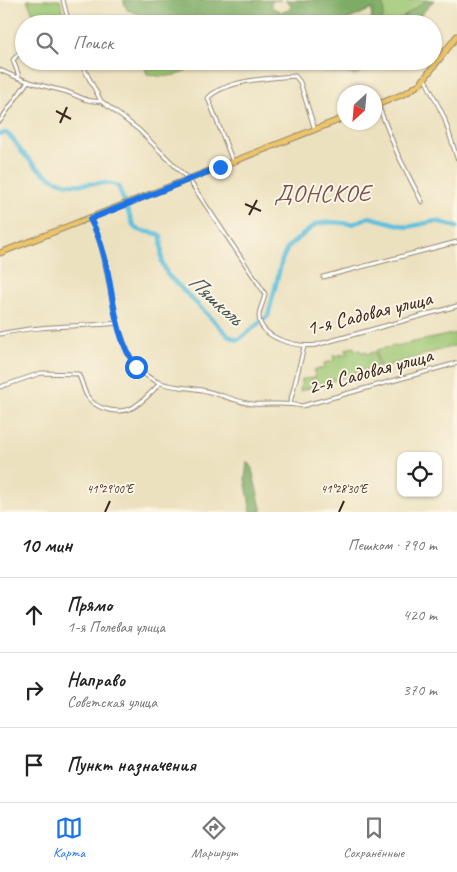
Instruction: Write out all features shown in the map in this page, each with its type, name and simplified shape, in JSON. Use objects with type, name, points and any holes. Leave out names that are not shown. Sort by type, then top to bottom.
[{"type":"main road","points":[[442,56],[457,36]]},
{"type":"main road","points":[[382,103],[406,93],[425,79],[432,70]]},
{"type":"main road","points":[[0,253],[337,121]]},
{"type":"street","points":[[63,0],[67,15]]},
{"type":"street","points":[[0,70],[20,76],[43,88],[65,91],[90,102],[101,101]]},
{"type":"street","points":[[17,70],[20,76]]},
{"type":"street","points":[[85,70],[101,101],[139,130],[189,180]]},
{"type":"street","points":[[232,162],[208,98],[234,86],[252,81],[295,76],[300,82],[315,130]]},
{"type":"street","points":[[425,79],[444,117],[457,158]]},
{"type":"street","points":[[0,121],[28,81]]},
{"type":"street","points":[[382,119],[422,202]]},
{"type":"street","name":"1-я Садовая улица","points":[[189,180],[265,294],[259,316],[263,327],[285,342],[304,347],[403,323],[457,306]]},
{"type":"street","points":[[0,387],[41,373],[78,374],[88,397],[97,406],[107,410],[124,411],[134,407],[160,383],[143,374],[132,362],[118,323],[98,233],[90,219]]},
{"type":"street","points":[[323,277],[457,242]]},
{"type":"street","points":[[0,334],[34,327],[76,327],[118,323]]},
{"type":"street","points":[[290,403],[304,347]]},
{"type":"street","name":"2-я Садовая улица","points":[[160,383],[213,392],[248,404],[270,405],[290,403],[302,406],[457,363]]},
{"type":"green space","points":[[27,0],[60,0],[63,15],[34,15]]},
{"type":"green space","points":[[123,0],[281,0],[271,1],[271,7],[282,12],[289,10],[291,4],[285,0],[380,0],[384,9],[383,15],[372,15],[372,9],[358,15],[142,15],[127,10]]},
{"type":"green space","points":[[380,0],[426,0],[406,15],[383,15],[384,9]]},
{"type":"green space","points":[[426,0],[434,0],[421,15],[406,15]]},
{"type":"green space","points":[[146,70],[187,70],[172,76],[147,74]]},
{"type":"green space","points":[[315,70],[365,70],[355,75]]},
{"type":"green space","points":[[457,333],[457,345],[380,368],[376,350]]},
{"type":"green space","points":[[354,347],[355,350],[359,349],[360,352],[366,351],[367,354],[375,352],[378,366],[300,391],[302,379],[315,378],[314,370],[325,368],[324,363],[334,361],[333,356],[347,354],[346,349]]},
{"type":"green space","points":[[247,462],[251,465],[262,512],[251,512],[245,479]]},
{"type":"waterway","name":"Пяшколь","points":[[0,134],[6,133],[9,135],[34,165],[61,182],[68,184],[104,183],[118,186],[134,227],[161,236],[162,262],[167,274],[229,336],[238,340],[268,316],[282,260],[288,247],[316,224],[331,222],[353,224],[369,217],[408,227],[436,221],[457,227]]},
{"type":"district","name":"ДОНСКОЕ","points":[[323,193]]},
{"type":"route","points":[[136,367],[128,356],[111,298],[98,233],[90,219],[220,167]]}]
